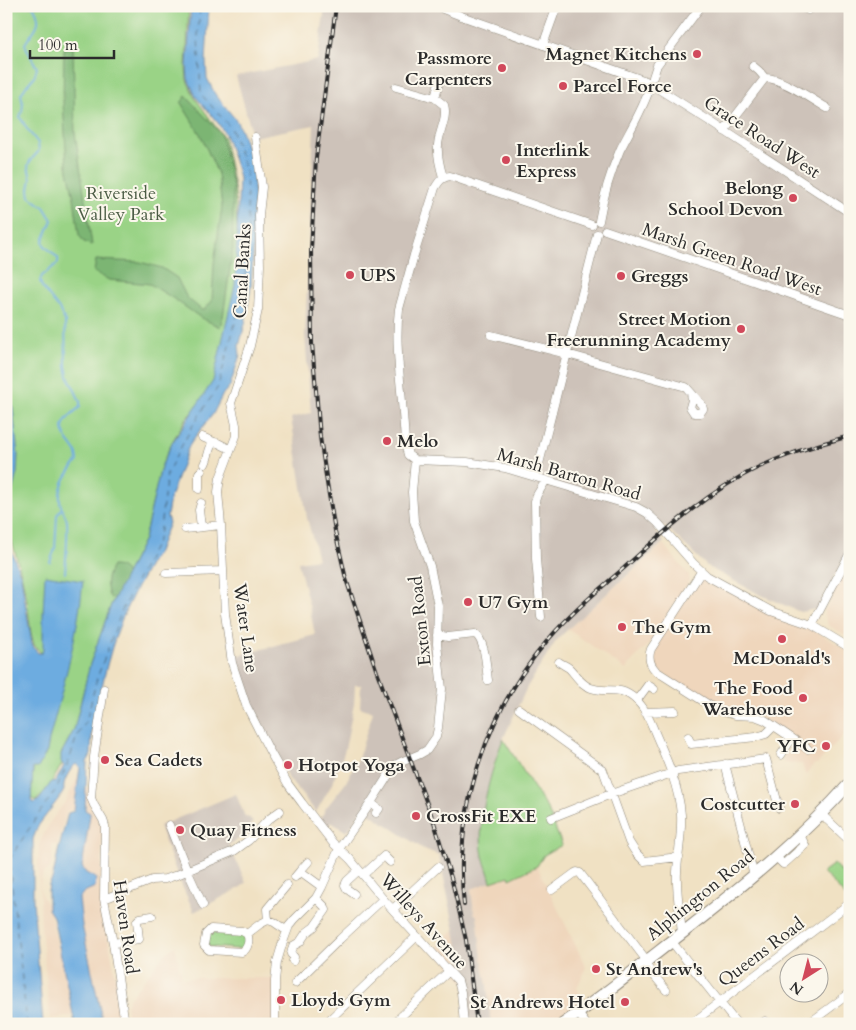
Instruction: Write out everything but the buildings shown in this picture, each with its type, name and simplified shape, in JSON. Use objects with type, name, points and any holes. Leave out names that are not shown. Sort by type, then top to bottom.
[{"type":"highway","name":"Alphington Road","points":[[563,1024],[672,942],[754,876],[800,835],[850,783]]},
{"type":"street","points":[[439,6],[543,46],[649,79],[658,80],[659,85],[653,89],[620,150],[593,231],[597,234]]},
{"type":"street","points":[[543,46],[557,6]]},
{"type":"street","points":[[653,89],[646,87],[657,65],[701,6]]},
{"type":"street","points":[[800,6],[808,10]]},
{"type":"street","points":[[752,66],[759,70],[766,78],[786,85],[827,108]]},
{"type":"street","points":[[724,131],[766,78]]},
{"type":"street","points":[[435,98],[439,82]]},
{"type":"street","points":[[396,87],[435,98],[444,105],[446,110],[438,148],[441,171],[446,176],[604,224],[605,230],[601,234],[597,234]]},
{"type":"street","name":"Grace Road West","points":[[653,89],[724,131],[850,213]]},
{"type":"street","name":"Canal Banks","points":[[231,403],[250,346],[258,310],[262,187],[255,137]]},
{"type":"street","points":[[415,460],[408,455],[405,442],[397,332],[399,309],[435,188],[446,176]]},
{"type":"street","name":"Marsh Green Road West","points":[[605,230],[850,315]]},
{"type":"street","points":[[536,476],[597,234]]},
{"type":"street","points":[[491,335],[567,354],[686,388],[691,394]]},
{"type":"street","name":"Water Lane","points":[[231,403],[236,425],[236,436],[220,478],[218,492],[225,614],[232,662],[246,705],[288,784],[339,849]]},
{"type":"street","points":[[202,437],[230,449]]},
{"type":"street","points":[[199,489],[199,473],[207,460],[210,446],[214,442]]},
{"type":"street","name":"Marsh Barton Road","points":[[415,460],[467,462],[505,468],[636,506],[658,523],[701,572],[771,611],[812,625],[850,648]]},
{"type":"street","name":"Exton Road","points":[[370,803],[396,765],[427,750],[436,738],[441,709],[442,689],[437,635],[438,606],[426,552],[414,521],[412,492],[415,460]]},
{"type":"street","points":[[541,617],[536,559],[535,502],[536,495],[546,480]]},
{"type":"street","points":[[201,503],[199,510],[201,527]]},
{"type":"street","points":[[185,529],[220,525]]},
{"type":"street","points":[[812,625],[850,553]]},
{"type":"street","points":[[166,573],[223,571]]},
{"type":"street","points":[[701,572],[651,649],[650,663],[656,672],[717,710],[735,715],[755,716],[765,720],[808,749]]},
{"type":"street","points":[[437,635],[448,637],[475,634],[478,636],[482,643],[488,680]]},
{"type":"street","points":[[559,662],[569,668],[589,687],[600,690],[617,690],[637,700],[660,742],[676,788],[681,816],[677,890],[682,933]]},
{"type":"street","points":[[637,700],[648,685],[654,689]]},
{"type":"street","name":"Haven Road","points":[[104,689],[94,758],[91,798],[105,826],[104,899],[113,943],[125,1024]]},
{"type":"street","points":[[519,709],[602,770],[629,842],[640,858],[644,860],[679,857]]},
{"type":"street","points":[[645,712],[675,711]]},
{"type":"street","points":[[688,737],[691,744],[756,737],[766,734],[774,726]]},
{"type":"street","points":[[781,755],[792,738]]},
{"type":"street","points":[[551,818],[611,794],[678,771],[766,759],[779,808]]},
{"type":"street","points":[[725,764],[754,876]]},
{"type":"street","points":[[275,1024],[277,962],[287,931],[295,919],[316,898],[339,849],[370,803],[379,809],[376,814]]},
{"type":"street","points":[[104,899],[152,880],[165,879],[227,854],[244,845],[269,819],[280,811]]},
{"type":"street","points":[[821,814],[850,841]]},
{"type":"street","points":[[169,825],[203,905]]},
{"type":"street","name":"Willeys Avenue","points":[[339,849],[458,981],[461,988],[464,1024]]},
{"type":"street","points":[[354,894],[347,889],[345,885],[347,881],[384,856]]},
{"type":"street","points":[[308,862],[298,874],[322,887]]},
{"type":"street","points":[[393,909],[438,867]]},
{"type":"street","points":[[552,890],[575,873],[580,873],[666,990]]},
{"type":"street","points":[[268,920],[267,909],[287,885]]},
{"type":"street","points":[[293,961],[294,957],[291,954],[293,946],[300,942],[306,933],[314,927],[326,910],[316,898]]},
{"type":"street","points":[[295,983],[383,899]]},
{"type":"street","name":"Queens Road","points":[[691,1024],[850,903]]},
{"type":"street","points":[[113,943],[139,943],[137,921],[140,918],[152,916]]},
{"type":"street","points":[[247,934],[268,920],[287,931]]},
{"type":"street","points":[[211,929],[242,931],[247,934],[247,947],[242,952],[209,950],[204,945],[206,934],[211,929]]},
{"type":"street","points":[[325,1024],[417,936]]},
{"type":"street","points":[[672,942],[737,1024]]},
{"type":"street","points":[[394,1024],[450,972]]},
{"type":"street","points":[[808,1024],[850,993]]},
{"type":"street","points":[[578,1013],[586,1024]]},
{"type":"street","points":[[761,1024],[765,1021],[770,1024]]},
{"type":"shaded area","points":[[325,6],[850,6],[850,547],[817,609],[800,612],[759,594],[708,567],[664,525],[654,530],[664,542],[556,641],[527,687],[503,739],[493,766],[482,822],[483,855],[491,882],[471,889],[474,913],[477,916],[491,1024],[468,1024],[464,982],[439,855],[422,848],[363,809],[347,832],[331,822],[326,828],[320,820],[326,808],[345,784],[358,759],[373,712],[360,707],[361,685],[355,685],[354,704],[340,764],[331,786],[316,812],[289,779],[268,742],[270,740],[257,715],[254,713],[243,684],[236,656],[315,635],[298,562],[318,559],[307,518],[291,418],[311,413],[305,335],[314,125],[253,137],[236,76],[318,60]]},
{"type":"shaded area","points":[[663,544],[689,575],[689,581],[650,643],[626,670],[568,629]]},
{"type":"shaded area","points":[[850,560],[850,638],[828,625],[824,612]]},
{"type":"shaded area","points":[[702,574],[811,628],[850,652],[850,729],[806,774],[802,764],[783,763],[784,755],[795,739],[756,715],[712,705],[655,668],[652,659],[657,641]]},
{"type":"shaded area","points":[[78,775],[76,805],[74,809],[67,811],[57,845],[52,844],[52,861],[50,868],[41,879],[40,887],[42,897],[48,905],[72,1016],[50,1019],[41,926],[38,865],[40,842],[50,822],[65,802]]},
{"type":"shaded area","points":[[86,788],[90,788],[90,805],[102,826],[101,902],[117,984],[120,1024],[103,1024],[82,925],[79,898],[96,878],[86,873],[82,867],[89,812],[85,810]]},
{"type":"shaded area","points":[[236,794],[245,817],[250,818],[253,823],[248,833],[229,845],[246,883],[194,912],[159,826]]},
{"type":"shaded area","points":[[537,866],[586,967],[577,988],[582,1000],[550,1024],[491,1024],[477,916],[474,913],[471,889],[509,876],[510,878]]},
{"type":"shaded area","points":[[455,930],[464,983],[435,949]]},
{"type":"shaded area","points":[[175,946],[182,978],[278,978],[279,1024],[129,1024],[126,1005],[130,997],[166,953]]},
{"type":"green space","name":"Riverside Valley Park","points":[[6,6],[189,6],[187,80],[195,98],[224,138],[235,192],[239,276],[232,313],[213,382],[186,419],[166,455],[161,467],[144,539],[111,605],[90,664],[74,730],[61,754],[64,761],[50,785],[35,801],[31,798],[31,794],[42,654],[34,645],[21,573],[6,521]]},
{"type":"green space","points":[[73,42],[75,133],[92,245],[84,242],[79,235],[67,166],[63,102],[64,49]]},
{"type":"green space","points":[[186,96],[221,134],[233,187],[233,248],[220,327],[201,318],[150,284],[109,280],[94,272],[96,260],[140,262],[162,268],[177,278],[187,298],[203,311],[212,301],[214,263],[222,207],[218,174],[200,134],[181,103]]},
{"type":"green space","points":[[112,566],[121,568],[127,575],[116,597],[111,598],[109,596],[107,577]]},
{"type":"green space","points":[[503,739],[548,810],[562,845],[544,855],[537,866],[510,879],[509,876],[491,882],[483,856],[481,828],[486,797]]},
{"type":"green space","points":[[834,864],[843,874],[850,871],[850,896],[847,898],[823,872]]},
{"type":"green space","points":[[213,932],[227,932],[240,935],[247,941],[243,948],[237,949],[211,947],[208,946],[207,939],[209,934]]},
{"type":"water","points":[[191,6],[209,6],[207,78],[215,94],[236,120],[253,166],[254,240],[251,286],[245,324],[239,346],[240,355],[230,386],[223,394],[213,414],[191,442],[187,451],[170,498],[167,516],[169,523],[157,554],[153,558],[127,607],[112,648],[104,676],[97,719],[94,720],[91,755],[87,762],[85,810],[90,815],[82,867],[86,873],[96,878],[95,887],[84,892],[79,898],[82,925],[103,1024],[75,1024],[53,917],[48,909],[49,885],[53,877],[68,813],[74,811],[80,767],[76,764],[67,776],[62,794],[38,826],[33,839],[33,900],[43,1024],[10,1024],[6,1006],[6,376],[13,408],[18,455],[17,473],[11,496],[7,525],[11,550],[21,576],[32,644],[38,653],[42,653],[43,648],[45,575],[83,581],[74,641],[47,751],[38,768],[33,768],[31,801],[34,803],[39,800],[52,781],[56,781],[64,766],[61,762],[61,754],[74,730],[90,664],[111,605],[144,539],[161,467],[172,443],[213,381],[235,285],[239,179],[225,134],[196,97],[188,79],[187,66]]},
{"type":"waterway","points":[[33,6],[38,22],[25,44],[37,68],[34,77],[21,94],[23,106],[20,117],[38,143],[39,151],[28,166],[31,179],[30,197],[44,207],[52,220],[43,241],[44,245],[58,258],[58,263],[42,276],[40,281],[65,321],[66,366],[68,376],[80,401],[80,407],[69,416],[63,429],[64,434],[76,453],[78,461],[66,476],[60,493],[61,506],[67,521],[65,573]]},
{"type":"waterway","points":[[50,562],[55,549],[57,515],[61,509]]},
{"type":"ferry route","points":[[27,1024],[9,860],[57,788],[69,761],[77,736],[86,722],[97,678],[123,608],[159,537],[167,473],[193,425],[218,387],[245,279],[248,238],[246,172],[231,128],[201,94],[198,36],[200,6]]},
{"type":"railway","points":[[336,6],[316,158],[311,250],[312,343],[320,437],[335,531],[346,579],[377,672],[434,822],[452,881],[466,940],[477,1024]]},
{"type":"railway","points":[[464,905],[462,870],[464,834],[469,799],[478,765],[491,731],[507,699],[525,669],[547,641],[584,603],[655,540],[704,500],[757,468],[814,446],[850,436]]},
{"type":"place","name":"Magnet Kitchens","points":[[697,54]]},
{"type":"place","name":"Passmore Carpenters","points":[[502,68]]},
{"type":"place","name":"Parcel Force","points":[[563,86]]},
{"type":"place","name":"Interlink Express","points":[[506,160]]},
{"type":"place","name":"Belong School Devon","points":[[793,198]]},
{"type":"place","name":"UPS","points":[[350,275]]},
{"type":"place","name":"Greggs","points":[[621,276]]},
{"type":"place","name":"Street Motion Freerunning Academy","points":[[741,329]]},
{"type":"place","name":"Melo","points":[[387,441]]},
{"type":"place","name":"U7 Gym","points":[[468,602]]},
{"type":"place","name":"The Gym","points":[[622,627]]},
{"type":"place","name":"McDonald's","points":[[782,639]]},
{"type":"place","name":"The Food Warehouse","points":[[803,698]]},
{"type":"place","name":"YFC","points":[[826,746]]},
{"type":"place","name":"Sea Cadets","points":[[105,760]]},
{"type":"place","name":"Hotpot Yoga","points":[[288,765]]},
{"type":"place","name":"Costcutter","points":[[795,804]]},
{"type":"place","name":"CrossFit EXE","points":[[416,816]]},
{"type":"place","name":"Quay Fitness","points":[[180,830]]},
{"type":"place","name":"St Andrew's","points":[[596,969]]},
{"type":"place","name":"Lloyds Gym","points":[[281,1000]]},
{"type":"place","name":"St Andrews Hotel","points":[[625,1002]]}]
